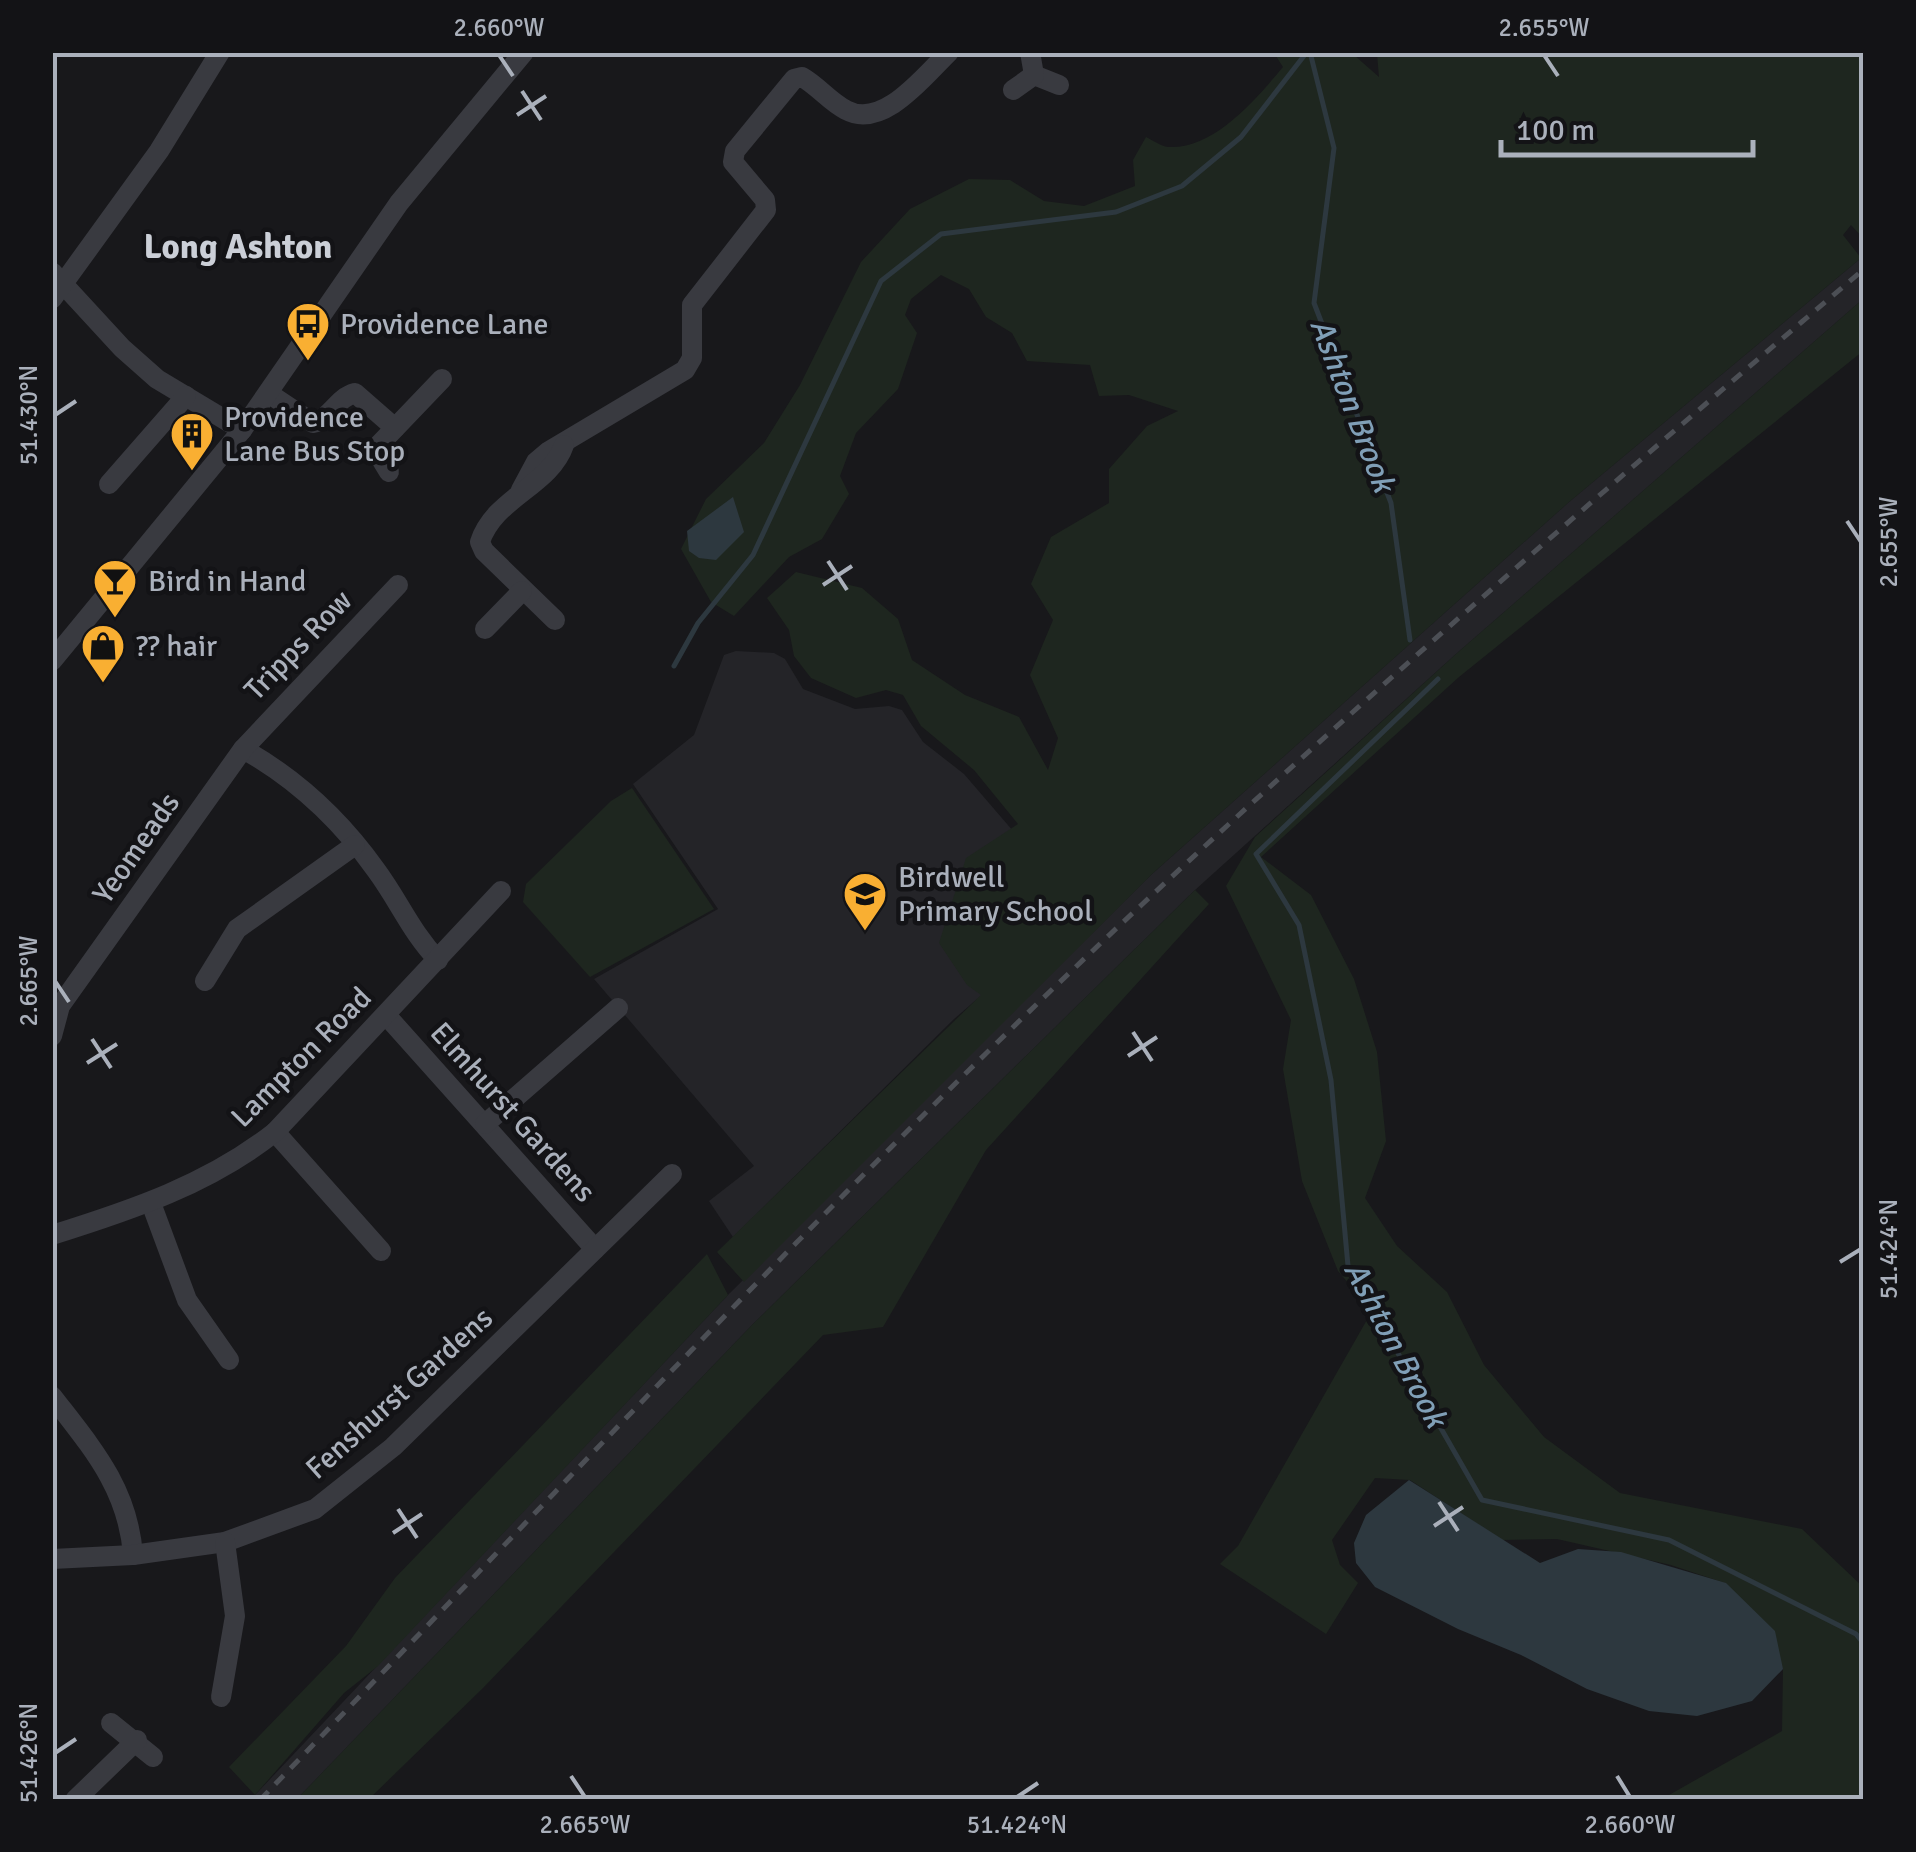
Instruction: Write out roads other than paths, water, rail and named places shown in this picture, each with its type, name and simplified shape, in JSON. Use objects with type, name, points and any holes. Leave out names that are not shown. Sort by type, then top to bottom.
[{"type":"street","points":[[220,52],[159,151],[56,284],[122,348],[186,396],[242,430]]},
{"type":"street","points":[[52,661],[242,430],[398,203],[524,52]]},
{"type":"street","points":[[555,620],[522,591],[480,542],[483,532],[522,490],[536,462],[686,370],[692,358],[692,305],[766,210],[765,200],[733,162],[734,152],[794,80],[802,77],[850,113],[867,117],[884,112],[949,52]]},
{"type":"street","points":[[1030,52],[1034,76]]},
{"type":"street","points":[[1034,76],[1060,85]]},
{"type":"street","points":[[1013,90],[1034,76]]},
{"type":"street","points":[[389,472],[375,449],[442,379]]},
{"type":"street","points":[[268,393],[313,423],[320,422],[345,396],[356,393],[395,428]]},
{"type":"street","points":[[109,484],[186,396]]},
{"type":"street","name":"Tripps Row","points":[[243,749],[398,585]]},
{"type":"street","points":[[484,629],[522,591]]},
{"type":"street","points":[[243,749],[295,782],[355,845],[390,889],[417,938],[438,960]]},
{"type":"street","name":"Yeomeads","points":[[52,1036],[60,1006],[243,749]]},
{"type":"street","points":[[205,981],[237,930],[355,845]]},
{"type":"street","name":"Lampton Road","points":[[52,1234],[151,1203],[237,1162],[275,1132],[501,891]]},
{"type":"street","points":[[485,1124],[618,1008]]},
{"type":"street","name":"Elmhurst Gardens","points":[[386,1015],[594,1249]]},
{"type":"street","points":[[275,1132],[381,1251]]},
{"type":"street","name":"Fenshurst Gardens","points":[[52,1560],[133,1555],[225,1542],[315,1509],[356,1480],[672,1174]]},
{"type":"street","points":[[151,1203],[187,1300],[228,1360]]},
{"type":"street","points":[[52,1396],[117,1483],[130,1519],[133,1555]]},
{"type":"street","points":[[221,1696],[235,1616],[225,1542]]},
{"type":"street","points":[[111,1722],[153,1756]]},
{"type":"street","points":[[75,1800],[136,1740]]},
{"type":"waterway","points":[[674,666],[698,623],[753,555],[881,281],[941,234],[1116,212],[1182,186],[1241,137],[1307,52]]},
{"type":"waterway","name":"Ashton Brook","points":[[1310,52],[1334,148],[1314,303],[1391,503],[1410,640]]},
{"type":"waterway","name":"Ashton Brook","points":[[1438,679],[1256,854],[1299,925],[1331,1080],[1348,1266],[1482,1500],[1669,1540],[1856,1634],[1864,1644]]},
{"type":"railway","points":[[260,1800],[792,1247],[1120,925],[1488,592],[1864,269]]},
{"type":"place","name":"Providence Lane","points":[[308,362]]},
{"type":"place","name":"Providence Lane Bus Stop","points":[[192,472]]},
{"type":"place","name":"Bird in Hand","points":[[115,619]]},
{"type":"place","name":"?? hair","points":[[103,684]]},
{"type":"place","name":"Birdwell Primary School","points":[[865,932]]},
{"type":"district","name":"Long Ashton","points":[[238,246]]}]
